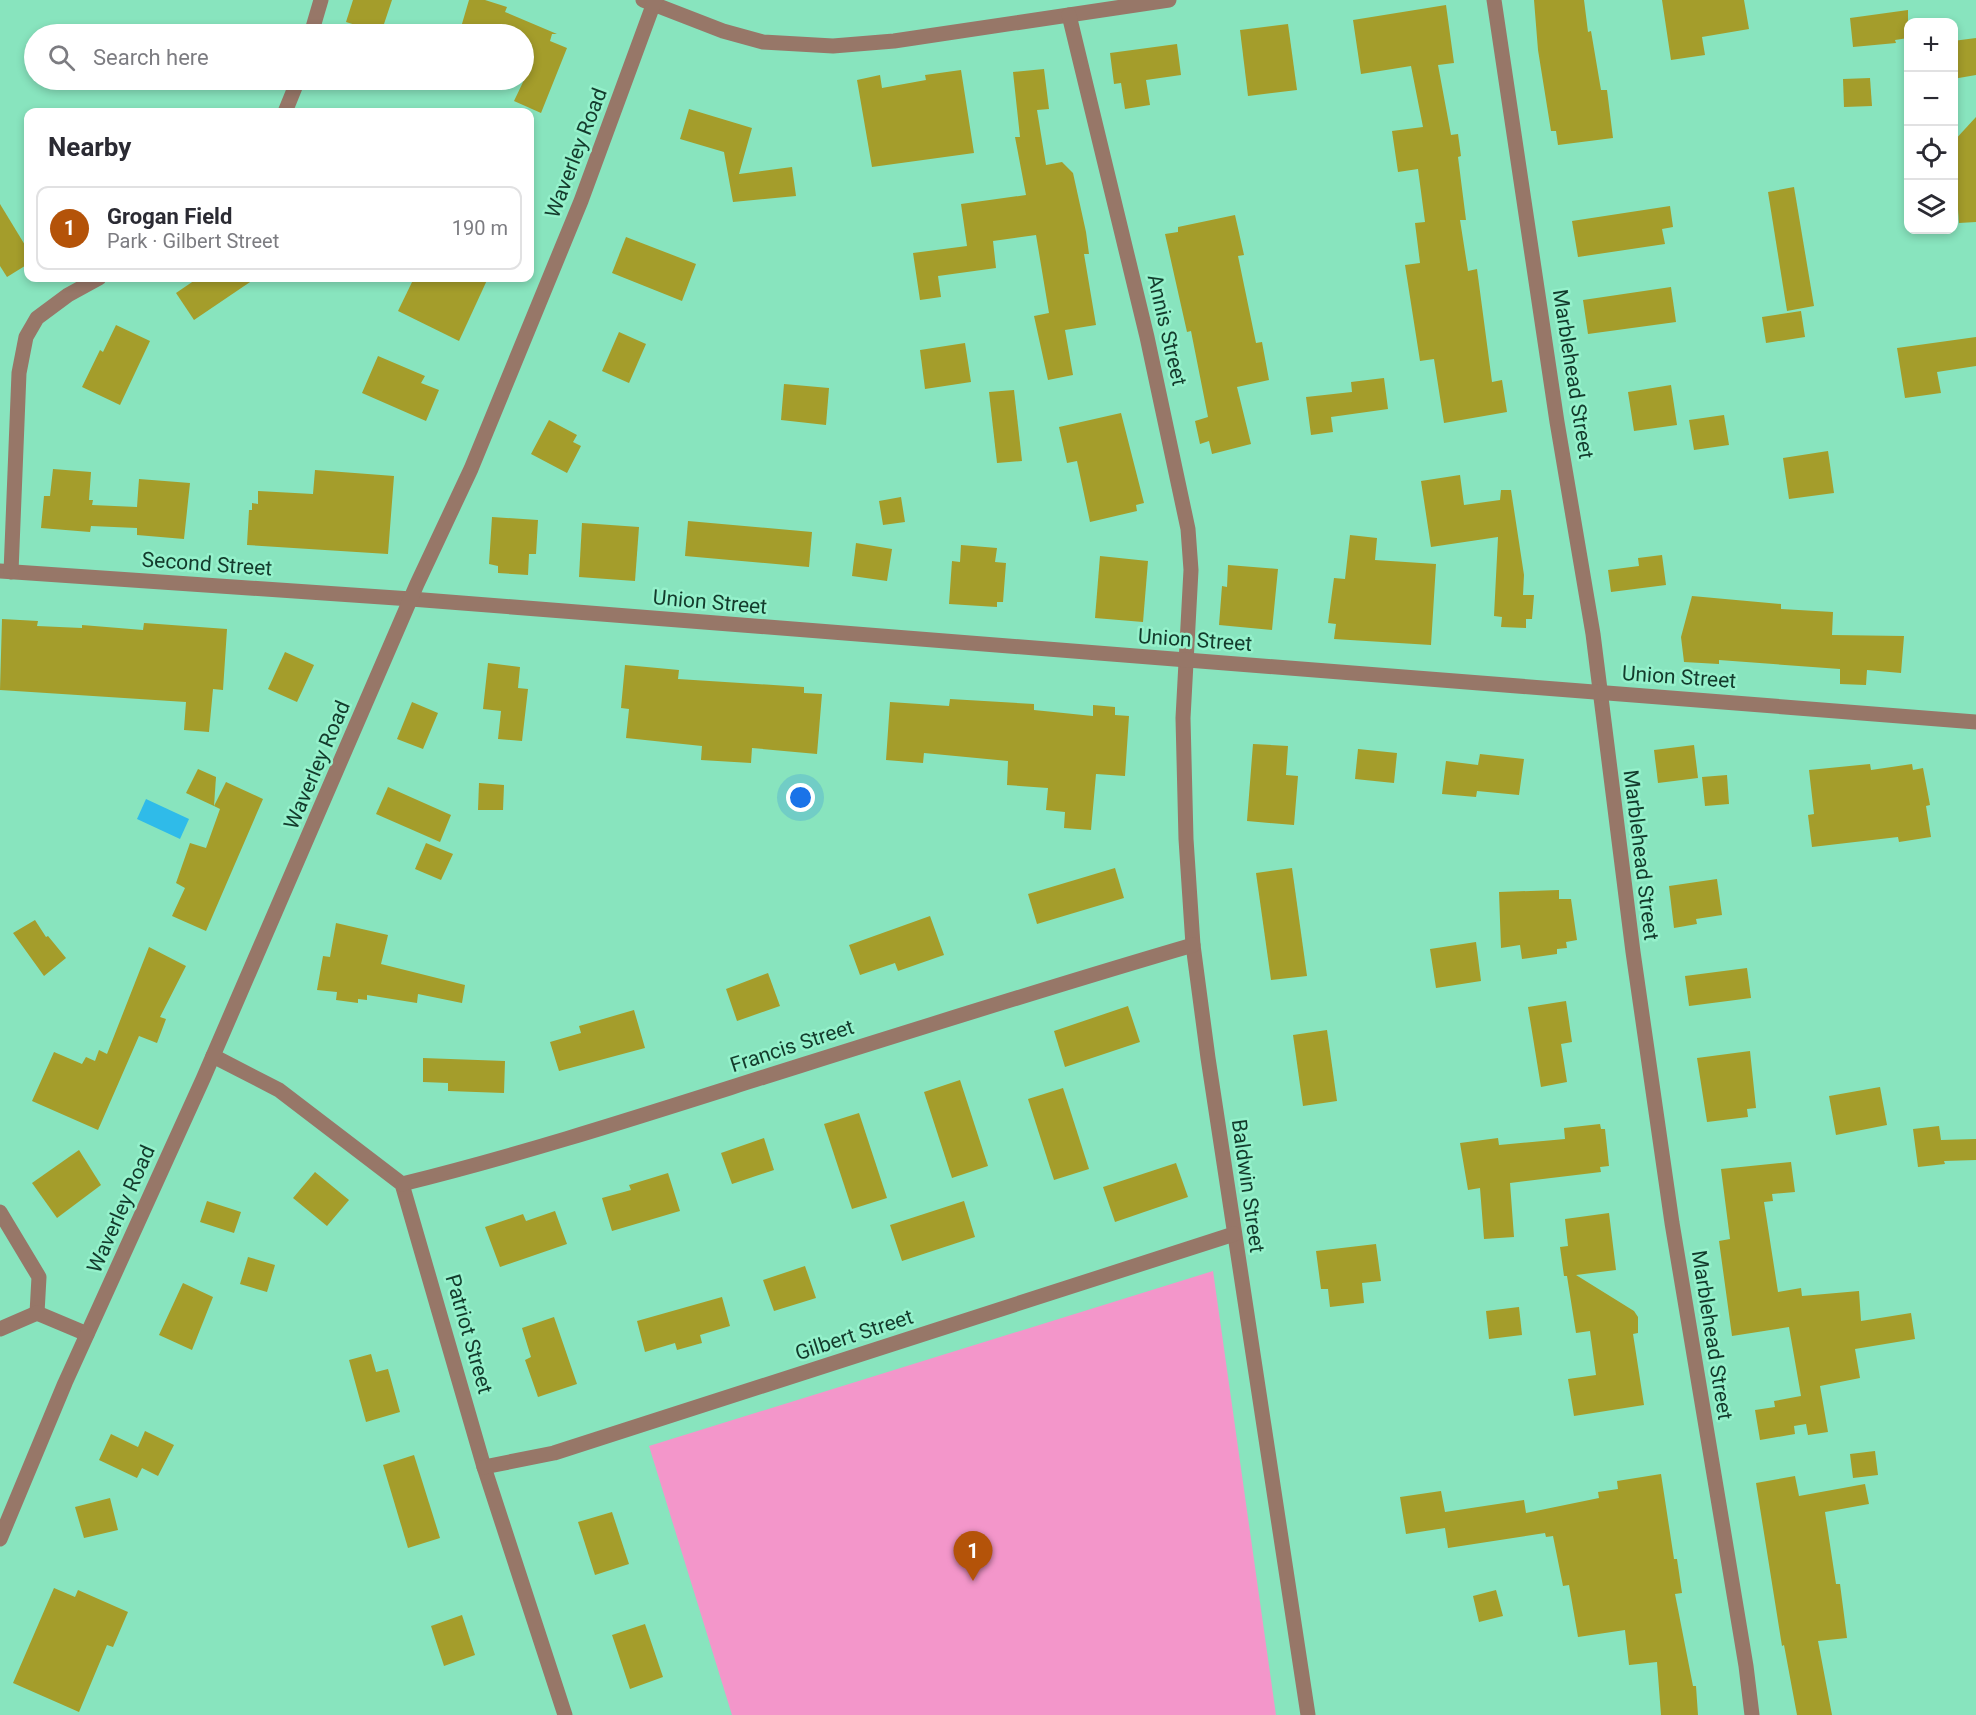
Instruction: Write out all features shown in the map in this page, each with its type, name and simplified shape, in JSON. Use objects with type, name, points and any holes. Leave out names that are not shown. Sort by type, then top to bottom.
[{"type":"street","points":[[314,24],[321,0]]},
{"type":"street","points":[[651,1],[723,31],[763,42],[821,46],[894,41],[1170,0]]},
{"type":"street","name":"Marblehead Street","points":[[1494,0],[1557,422],[1593,634],[1632,952],[1672,1223],[1746,1666],[1752,1715]]},
{"type":"street","name":"Waverley Road","points":[[0,1539],[87,1334],[213,1056],[411,599],[471,469],[577,210],[651,1]]},
{"type":"street","name":"Annis Street","points":[[1069,15],[1180,484],[1188,530],[1191,570],[1184,660]]},
{"type":"street","points":[[287,108],[294,90]]},
{"type":"street","points":[[5,571],[19,373],[26,337],[37,318],[68,295],[92,282]]},
{"type":"street","name":"Second Street","points":[[5,571],[411,599]]},
{"type":"street","name":"Union Street","points":[[411,599],[1976,722]]},
{"type":"street","name":"Baldwin Street","points":[[1184,660],[1184,790],[1193,945],[1234,1234],[1308,1715]]},
{"type":"street","name":"Francis Street","points":[[402,1184],[470,1167],[644,1116],[1023,994],[1193,945]]},
{"type":"street","points":[[213,1056],[279,1090],[402,1184]]},
{"type":"street","name":"Patriot Street","points":[[402,1184],[484,1467],[565,1715]]},
{"type":"street","points":[[0,1212],[39,1276],[37,1313]]},
{"type":"street","name":"Gilbert Street","points":[[484,1467],[554,1453],[1234,1234]]},
{"type":"street","points":[[0,1329],[37,1313],[87,1334]]},
{"type":"shaded area","points":[[1213,1271],[1276,1715],[732,1715],[649,1446]]},
{"type":"water","points":[[146,799],[189,819],[180,839],[137,819]]},
{"type":"building","points":[[353,0],[392,0],[384,24],[346,22]]},
{"type":"building","points":[[469,0],[485,0],[507,7],[505,12],[533,24],[462,24]]},
{"type":"building","points":[[1534,0],[1584,0],[1588,32],[1591,31],[1601,90],[1607,90],[1613,138],[1558,145],[1556,131],[1551,131],[1538,50]]},
{"type":"building","points":[[1662,0],[1744,0],[1749,29],[1702,37],[1705,55],[1671,60]]},
{"type":"building","points":[[1446,5],[1454,63],[1438,65],[1451,135],[1458,134],[1461,156],[1458,157],[1466,220],[1460,220],[1468,271],[1477,269],[1492,382],[1502,380],[1507,412],[1444,423],[1434,359],[1420,361],[1405,265],[1420,263],[1415,223],[1425,222],[1418,169],[1398,172],[1392,131],[1423,127],[1411,66],[1361,74],[1353,20]]},
{"type":"building","points":[[1908,10],[1908,18],[1904,18],[1904,39],[1895,40],[1896,43],[1853,47],[1850,18]]},
{"type":"building","points":[[534,24],[557,34],[552,34],[550,41],[567,48],[541,113],[514,101],[519,90],[534,90]]},
{"type":"building","points":[[1288,24],[1297,90],[1248,96],[1240,30]]},
{"type":"building","points":[[1976,38],[1976,75],[1958,78],[1958,40]]},
{"type":"building","points":[[1177,44],[1181,75],[1146,80],[1150,105],[1125,109],[1121,83],[1114,84],[1110,53]]},
{"type":"building","points":[[1044,69],[1049,109],[1037,110],[1046,165],[1062,162],[1073,173],[1086,232],[1089,254],[1084,254],[1096,325],[1065,330],[1073,375],[1048,380],[1034,316],[1049,313],[1036,235],[993,241],[996,268],[938,276],[941,297],[920,300],[913,253],[967,246],[961,204],[1026,195],[1015,137],[1020,137],[1013,72]]},
{"type":"building","points":[[961,70],[974,153],[872,167],[857,80],[880,75],[882,88],[926,80],[925,75]]},
{"type":"building","points":[[1870,78],[1872,106],[1844,107],[1843,79]]},
{"type":"building","points":[[689,109],[752,128],[739,174],[792,167],[796,196],[733,202],[724,152],[680,139]]},
{"type":"building","points":[[1976,117],[1976,222],[1959,223],[1958,137]]},
{"type":"building","points":[[1794,187],[1814,306],[1787,311],[1768,192]]},
{"type":"building","points":[[0,204],[24,243],[24,266],[7,277],[0,266]]},
{"type":"building","points":[[1670,206],[1673,227],[1662,229],[1665,244],[1578,257],[1572,221]]},
{"type":"building","points":[[1235,215],[1244,255],[1238,256],[1256,343],[1262,342],[1269,380],[1237,387],[1251,444],[1212,454],[1209,441],[1200,444],[1195,421],[1208,417],[1191,331],[1187,332],[1165,234],[1178,232],[1178,227]]},
{"type":"building","points":[[626,237],[696,264],[682,301],[612,273]]},
{"type":"building","points":[[192,282],[250,282],[194,320],[176,293]]},
{"type":"building","points":[[412,282],[486,282],[459,341],[398,311]]},
{"type":"building","points":[[1671,287],[1676,322],[1588,334],[1583,300]]},
{"type":"building","points":[[1801,311],[1805,337],[1766,343],[1762,317]]},
{"type":"building","points":[[116,325],[150,341],[120,405],[82,387],[100,350],[103,352]]},
{"type":"building","points":[[619,332],[646,344],[629,383],[602,371]]},
{"type":"building","points":[[1976,337],[1976,366],[1937,372],[1941,393],[1905,398],[1897,348]]},
{"type":"building","points":[[965,343],[971,382],[925,389],[920,350]]},
{"type":"building","points":[[378,356],[425,376],[421,383],[439,390],[426,421],[362,393]]},
{"type":"building","points":[[1384,378],[1388,409],[1331,417],[1333,432],[1311,435],[1306,397],[1352,392],[1351,382]]},
{"type":"building","points":[[784,384],[829,388],[826,425],[781,420]]},
{"type":"building","points":[[1671,385],[1677,425],[1634,431],[1628,392]]},
{"type":"building","points":[[1014,390],[1022,461],[997,463],[989,392]]},
{"type":"building","points":[[1121,413],[1144,503],[1136,505],[1137,511],[1090,522],[1077,461],[1067,463],[1059,427]]},
{"type":"building","points":[[1724,415],[1729,445],[1694,450],[1689,420]]},
{"type":"building","points":[[549,420],[577,435],[573,442],[581,446],[567,473],[531,454]]},
{"type":"building","points":[[1828,451],[1834,493],[1789,499],[1783,458]]},
{"type":"building","points":[[53,469],[91,472],[89,500],[93,500],[92,505],[137,507],[139,479],[190,483],[184,539],[137,535],[137,528],[91,526],[90,532],[41,528],[44,496],[50,496]]},
{"type":"building","points":[[315,470],[394,476],[388,554],[247,545],[249,510],[252,510],[252,503],[258,504],[258,491],[313,494]]},
{"type":"building","points":[[1460,475],[1464,505],[1500,500],[1501,490],[1511,490],[1524,575],[1523,595],[1534,595],[1532,619],[1526,619],[1526,628],[1501,627],[1502,617],[1494,616],[1498,537],[1431,547],[1421,481]]},
{"type":"building","points":[[901,497],[905,522],[883,525],[879,501]]},
{"type":"building","points":[[492,517],[538,520],[536,554],[529,554],[528,575],[498,573],[498,566],[489,564]]},
{"type":"building","points":[[688,521],[812,532],[809,567],[685,556]]},
{"type":"building","points":[[582,523],[639,527],[635,581],[579,577]]},
{"type":"building","points":[[1350,535],[1377,538],[1375,560],[1436,564],[1431,645],[1334,639],[1336,624],[1328,623],[1334,578],[1345,579]]},
{"type":"building","points":[[856,543],[892,549],[887,581],[852,576]]},
{"type":"building","points":[[961,545],[997,548],[995,562],[1006,563],[1003,602],[997,602],[997,607],[949,604],[952,561],[960,562]]},
{"type":"building","points":[[1662,555],[1666,585],[1611,592],[1608,570],[1639,566],[1638,558]]},
{"type":"building","points":[[1100,556],[1148,561],[1143,622],[1095,618]]},
{"type":"building","points":[[1228,565],[1278,569],[1272,630],[1219,625],[1222,586],[1227,587]]},
{"type":"building","points":[[1692,596],[1781,604],[1781,609],[1833,612],[1832,635],[1904,636],[1901,673],[1867,670],[1866,685],[1840,684],[1840,669],[1719,660],[1719,664],[1684,662],[1681,637]]},
{"type":"building","points":[[2,619],[38,621],[37,626],[82,628],[82,625],[143,630],[144,623],[227,629],[223,690],[213,689],[209,732],[184,730],[186,702],[0,690]]},
{"type":"building","points":[[285,652],[314,665],[297,702],[268,689]]},
{"type":"building","points":[[488,663],[520,667],[518,688],[528,689],[522,741],[498,739],[501,711],[483,709]]},
{"type":"building","points":[[625,665],[679,670],[678,679],[804,687],[804,693],[822,694],[817,754],[752,748],[751,763],[701,760],[702,746],[626,738],[629,709],[621,708]]},
{"type":"building","points":[[950,699],[1034,704],[1034,710],[1093,716],[1093,705],[1115,707],[1115,715],[1129,716],[1125,776],[1096,774],[1091,830],[1064,828],[1065,812],[1046,810],[1048,788],[1007,785],[1008,761],[924,753],[923,763],[886,760],[890,702],[949,706]]},
{"type":"building","points":[[412,702],[438,713],[423,749],[397,739]]},
{"type":"building","points":[[1253,744],[1288,746],[1286,775],[1298,776],[1294,825],[1247,821]]},
{"type":"building","points":[[1694,745],[1698,778],[1658,783],[1654,750]]},
{"type":"building","points":[[1358,749],[1397,753],[1394,783],[1355,779]]},
{"type":"building","points":[[1480,754],[1524,759],[1519,795],[1477,791],[1476,797],[1442,794],[1446,761],[1478,765]]},
{"type":"building","points":[[1870,764],[1871,770],[1912,764],[1913,770],[1923,768],[1930,805],[1926,806],[1931,837],[1899,842],[1898,837],[1812,847],[1808,815],[1814,814],[1809,770]]},
{"type":"building","points":[[198,769],[216,777],[214,806],[186,793]]},
{"type":"building","points":[[1727,775],[1729,804],[1705,806],[1702,777]]},
{"type":"building","points":[[226,782],[263,799],[206,931],[172,916],[185,888],[176,883],[190,843],[206,848],[220,809],[214,806]]},
{"type":"building","points":[[479,783],[504,785],[503,810],[478,810]]},
{"type":"building","points":[[388,787],[451,815],[440,842],[376,814]]},
{"type":"building","points":[[426,843],[453,854],[441,880],[415,869]]},
{"type":"building","points":[[1115,868],[1124,898],[1037,924],[1028,894]]},
{"type":"building","points":[[1292,868],[1307,976],[1271,980],[1256,873]]},
{"type":"building","points":[[1717,879],[1722,915],[1696,919],[1697,924],[1674,928],[1669,886]]},
{"type":"building","points":[[1559,890],[1559,899],[1571,899],[1577,940],[1566,942],[1567,948],[1557,949],[1557,954],[1522,959],[1520,945],[1501,948],[1499,892]]},
{"type":"building","points":[[930,916],[944,955],[898,971],[895,963],[860,975],[849,945]]},
{"type":"building","points":[[35,920],[46,937],[48,936],[66,958],[44,976],[13,933]]},
{"type":"building","points":[[336,923],[388,935],[381,964],[465,985],[462,1003],[418,994],[417,1003],[367,995],[367,1000],[358,999],[358,1003],[336,1000],[337,992],[317,990],[323,956],[330,957]]},
{"type":"building","points":[[1476,942],[1481,981],[1436,988],[1430,949]]},
{"type":"building","points":[[149,947],[186,966],[160,1017],[166,1019],[157,1043],[139,1036],[98,1130],[32,1101],[54,1052],[82,1064],[86,1057],[95,1061],[99,1050],[107,1054]]},
{"type":"building","points":[[1747,968],[1751,998],[1689,1006],[1685,976]]},
{"type":"building","points":[[768,973],[780,1006],[737,1021],[726,989]]},
{"type":"building","points":[[1566,1001],[1572,1042],[1561,1044],[1567,1082],[1541,1087],[1528,1007]]},
{"type":"building","points":[[1128,1006],[1140,1042],[1065,1067],[1054,1031]]},
{"type":"building","points":[[634,1010],[645,1048],[559,1071],[550,1042],[581,1033],[579,1026]]},
{"type":"building","points":[[1327,1030],[1337,1101],[1303,1106],[1293,1035]]},
{"type":"building","points":[[1750,1051],[1756,1108],[1747,1109],[1748,1117],[1707,1122],[1697,1058]]},
{"type":"building","points":[[423,1058],[505,1061],[504,1093],[448,1091],[448,1083],[423,1082]]},
{"type":"building","points":[[960,1080],[988,1166],[952,1178],[924,1092]]},
{"type":"building","points":[[1880,1087],[1887,1125],[1836,1135],[1829,1096]]},
{"type":"building","points":[[1063,1088],[1089,1169],[1054,1180],[1028,1099]]},
{"type":"building","points":[[859,1113],[887,1198],[852,1209],[824,1124]]},
{"type":"building","points":[[1600,1124],[1601,1129],[1605,1129],[1609,1166],[1600,1167],[1601,1172],[1510,1183],[1514,1237],[1484,1239],[1480,1188],[1468,1190],[1460,1143],[1498,1138],[1499,1145],[1565,1139],[1564,1128]]},
{"type":"building","points":[[1939,1126],[1941,1140],[1976,1139],[1976,1160],[1944,1161],[1945,1164],[1918,1167],[1913,1129]]},
{"type":"building","points":[[764,1138],[774,1170],[732,1184],[721,1153]]},
{"type":"building","points":[[79,1150],[101,1185],[57,1218],[32,1183]]},
{"type":"building","points":[[1791,1162],[1795,1192],[1772,1194],[1773,1201],[1764,1202],[1778,1292],[1801,1288],[1802,1296],[1859,1291],[1861,1321],[1911,1313],[1915,1339],[1855,1349],[1860,1378],[1820,1386],[1828,1432],[1808,1435],[1806,1424],[1794,1426],[1795,1434],[1760,1440],[1755,1410],[1775,1407],[1774,1401],[1801,1396],[1789,1327],[1732,1336],[1719,1241],[1730,1239],[1721,1169]]},
{"type":"building","points":[[1176,1163],[1188,1197],[1115,1222],[1103,1187]]},
{"type":"building","points":[[315,1172],[349,1200],[327,1226],[293,1198]]},
{"type":"building","points":[[668,1173],[680,1211],[612,1231],[602,1198],[631,1190],[629,1185]]},
{"type":"building","points":[[207,1201],[241,1212],[234,1233],[200,1222]]},
{"type":"building","points":[[964,1201],[975,1237],[902,1261],[890,1225]]},
{"type":"building","points":[[555,1211],[567,1244],[500,1267],[485,1227],[523,1214],[526,1221]]},
{"type":"building","points":[[1609,1213],[1616,1270],[1576,1275],[1634,1311],[1638,1317],[1638,1333],[1633,1334],[1644,1405],[1574,1416],[1568,1379],[1596,1375],[1590,1331],[1576,1333],[1560,1247],[1568,1246],[1565,1219]]},
{"type":"building","points":[[1376,1244],[1381,1281],[1362,1283],[1364,1303],[1330,1307],[1328,1289],[1321,1289],[1316,1251]]},
{"type":"building","points":[[248,1257],[275,1265],[267,1292],[240,1284]]},
{"type":"building","points":[[805,1266],[816,1298],[774,1311],[763,1280]]},
{"type":"building","points":[[183,1283],[213,1297],[192,1350],[159,1335]]},
{"type":"building","points":[[722,1297],[730,1326],[700,1335],[702,1343],[677,1350],[675,1343],[645,1352],[637,1321]]},
{"type":"building","points":[[1519,1307],[1522,1335],[1489,1339],[1486,1311]]},
{"type":"building","points":[[554,1317],[577,1384],[538,1397],[525,1360],[531,1357],[522,1328]]},
{"type":"building","points":[[371,1354],[376,1372],[388,1369],[400,1412],[366,1422],[349,1360]]},
{"type":"building","points":[[145,1431],[174,1445],[158,1476],[142,1468],[137,1478],[99,1460],[111,1434],[138,1447]]},
{"type":"building","points":[[1875,1451],[1878,1475],[1853,1478],[1850,1454]]},
{"type":"building","points":[[414,1455],[440,1538],[408,1548],[383,1465]]},
{"type":"building","points":[[1661,1474],[1674,1559],[1677,1559],[1682,1593],[1675,1594],[1693,1686],[1696,1686],[1698,1715],[1661,1715],[1657,1662],[1629,1665],[1625,1630],[1578,1637],[1569,1585],[1563,1586],[1553,1536],[1546,1537],[1545,1533],[1448,1548],[1445,1528],[1406,1534],[1400,1497],[1441,1491],[1445,1512],[1524,1500],[1526,1513],[1599,1498],[1598,1492],[1618,1489],[1617,1481]]},
{"type":"building","points":[[1795,1476],[1799,1496],[1865,1484],[1869,1504],[1825,1512],[1836,1584],[1840,1584],[1847,1638],[1818,1641],[1832,1715],[1797,1715],[1784,1645],[1782,1646],[1756,1483]]},
{"type":"building","points":[[110,1498],[118,1530],[84,1538],[75,1507]]},
{"type":"building","points":[[612,1512],[629,1564],[595,1575],[578,1522]]},
{"type":"building","points":[[54,1588],[75,1597],[78,1590],[128,1612],[113,1647],[107,1645],[79,1712],[13,1683]]},
{"type":"building","points":[[1496,1590],[1503,1616],[1479,1622],[1473,1596]]},
{"type":"building","points":[[462,1615],[475,1655],[444,1666],[431,1626]]},
{"type":"building","points":[[645,1624],[663,1677],[630,1689],[612,1635]]},
{"type":"place","name":"Grogan Field","points":[[973,1581]]}]
